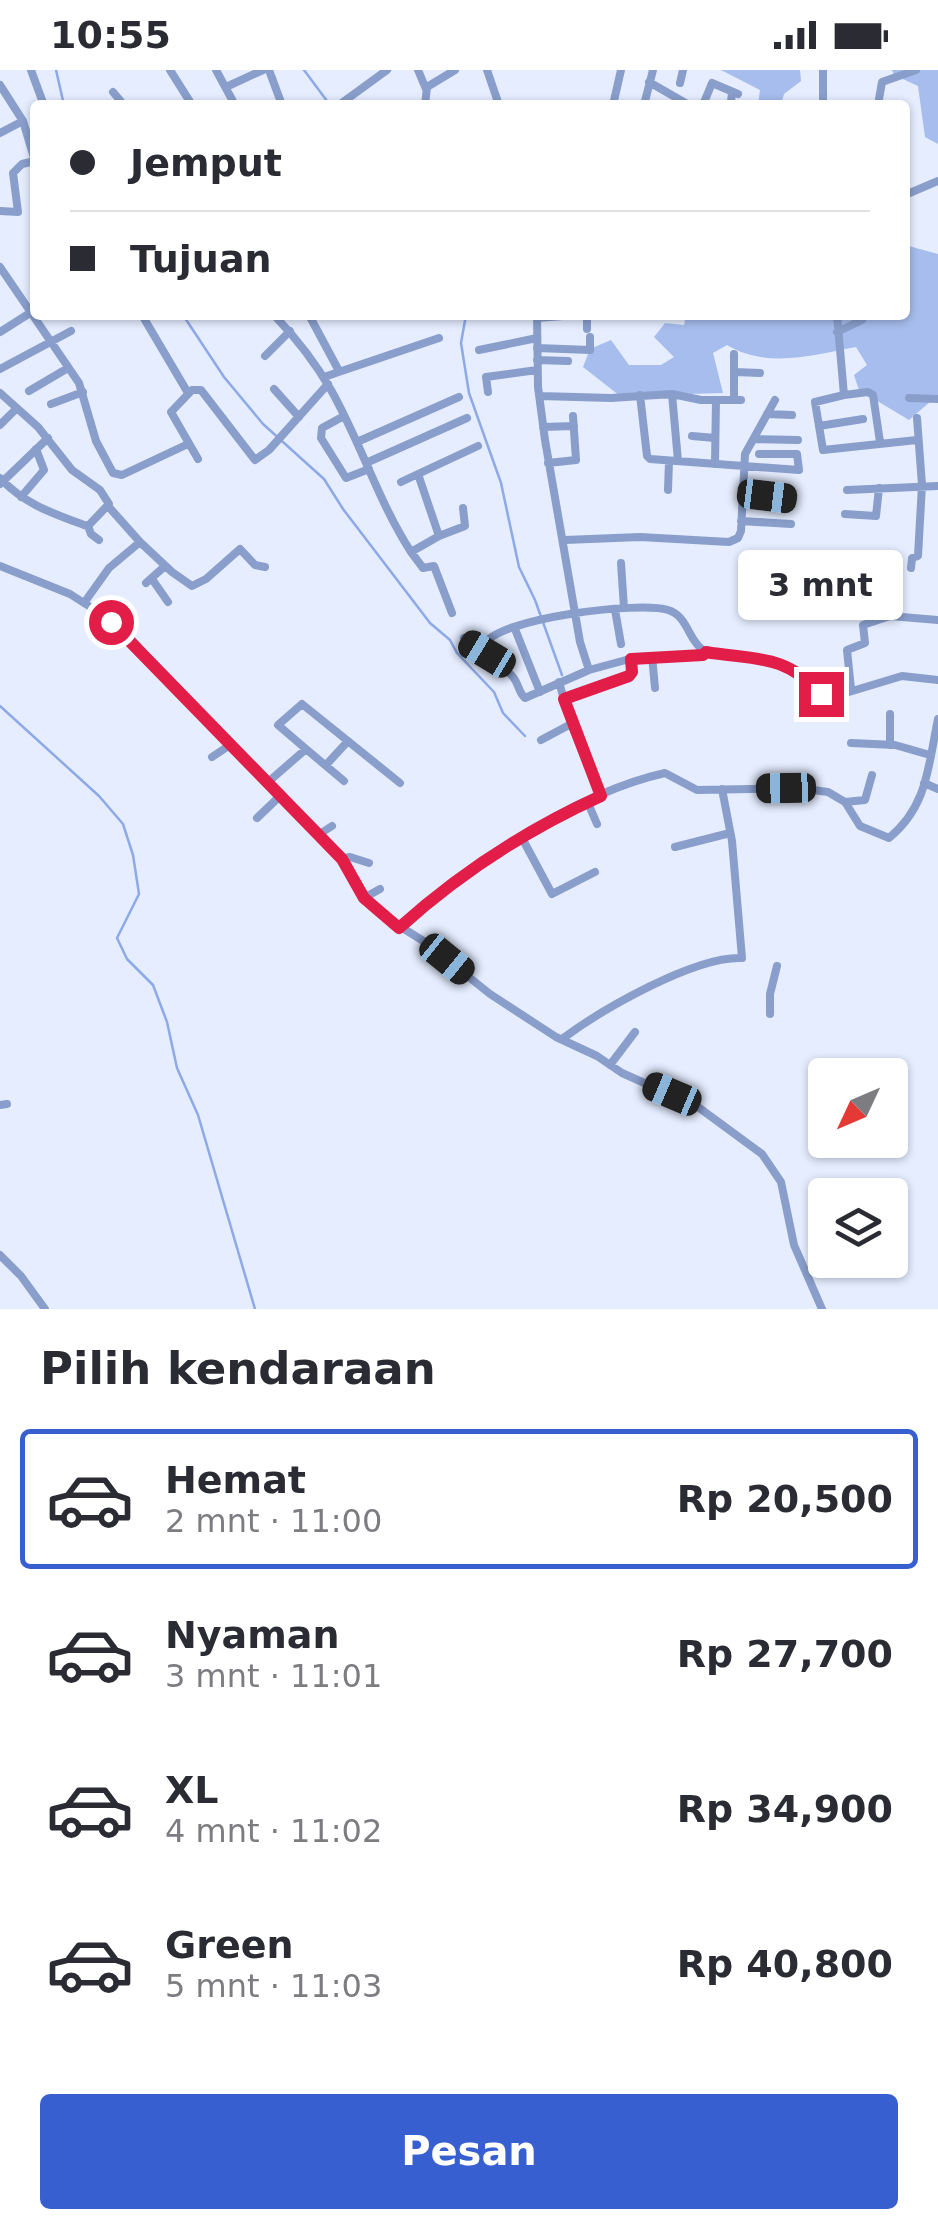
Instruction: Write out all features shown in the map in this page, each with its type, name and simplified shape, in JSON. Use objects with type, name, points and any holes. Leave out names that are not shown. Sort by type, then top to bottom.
[{"type":"street","points":[[31,70],[42,100]]},
{"type":"street","points":[[170,70],[189,100]]},
{"type":"street","points":[[216,70],[233,100]]},
{"type":"street","points":[[226,86],[266,70],[280,100]]},
{"type":"street","points":[[345,100],[372,74],[386,70]]},
{"type":"street","points":[[418,70],[426,90],[425,100]]},
{"type":"street","points":[[426,90],[455,70]]},
{"type":"street","points":[[487,70],[497,100]]},
{"type":"street","points":[[615,100],[621,70]]},
{"type":"street","points":[[645,100],[653,70]]},
{"type":"street","points":[[680,83],[683,70]]},
{"type":"street","points":[[704,100],[717,70]]},
{"type":"street","points":[[823,70],[825,100]]},
{"type":"street","points":[[877,100],[882,82],[916,70]]},
{"type":"street","points":[[650,82],[681,100]]},
{"type":"street","points":[[712,83],[735,93],[732,100]]},
{"type":"street","points":[[1,88],[23,123],[30,145]]},
{"type":"street","points":[[113,92],[120,100]]},
{"type":"street","points":[[0,133],[30,121]]},
{"type":"street","points":[[0,211],[18,212],[14,173],[30,162]]},
{"type":"street","points":[[910,193],[935,182]]},
{"type":"street","points":[[0,266],[30,313],[0,332]]},
{"type":"street","points":[[0,291],[12,284]]},
{"type":"street","points":[[35,320],[84,392],[96,441],[109,468],[118,475],[188,444]]},
{"type":"street","points":[[145,320],[188,393]]},
{"type":"street","points":[[279,320],[326,381],[393,522],[422,568],[434,566],[452,614]]},
{"type":"street","points":[[312,320],[339,371]]},
{"type":"street","points":[[537,320],[537,365],[548,463],[575,613],[590,670]]},
{"type":"street","points":[[479,350],[537,343],[590,350],[587,320]]},
{"type":"street","points":[[837,320],[844,395]]},
{"type":"street","points":[[837,332],[862,320]]},
{"type":"street","points":[[0,369],[71,331]]},
{"type":"street","points":[[264,356],[290,332]]},
{"type":"street","points":[[198,459],[171,412],[188,393],[200,389],[255,460],[269,450],[326,381],[339,371],[439,338]]},
{"type":"street","points":[[540,396],[672,394],[738,400],[734,354]]},
{"type":"street","points":[[488,392],[486,377],[568,362]]},
{"type":"street","points":[[29,391],[68,368]]},
{"type":"street","points":[[735,372],[760,373]]},
{"type":"street","points":[[274,390],[299,417]]},
{"type":"street","points":[[51,404],[84,392]]},
{"type":"street","points":[[880,442],[873,395],[868,392],[815,400],[824,450],[917,440]]},
{"type":"street","points":[[0,394],[48,438],[72,470],[106,496],[108,506],[140,542],[192,586],[206,579],[240,549],[264,567]]},
{"type":"street","points":[[668,490],[674,461],[672,394]]},
{"type":"street","points":[[640,395],[646,456],[650,459],[799,470],[798,454],[759,454]]},
{"type":"street","points":[[357,442],[459,397]]},
{"type":"street","points":[[908,398],[938,398]]},
{"type":"street","points":[[715,464],[716,400]]},
{"type":"street","points":[[564,540],[616,537],[730,542],[740,534],[745,454],[775,400]]},
{"type":"street","points":[[0,425],[16,409]]},
{"type":"street","points":[[424,411],[433,433]]},
{"type":"street","points":[[767,414],[792,415]]},
{"type":"street","points":[[344,416],[322,428],[321,438],[344,477],[349,478],[467,418]]},
{"type":"street","points":[[548,463],[575,462],[573,416]]},
{"type":"street","points":[[911,568],[920,545],[922,485],[917,418]]},
{"type":"street","points":[[818,426],[863,419]]},
{"type":"street","points":[[544,427],[574,426]]},
{"type":"street","points":[[692,436],[714,438]]},
{"type":"street","points":[[48,438],[1,481],[20,498],[47,512],[88,526]]},
{"type":"street","points":[[754,439],[798,440]]},
{"type":"street","points":[[401,482],[478,446]]},
{"type":"street","points":[[20,498],[44,470],[36,449]]},
{"type":"street","points":[[418,474],[439,536]]},
{"type":"street","points":[[847,490],[938,486]]},
{"type":"street","points":[[845,514],[876,516],[879,488]]},
{"type":"street","points":[[742,494],[794,499]]},
{"type":"street","points":[[88,526],[108,506]]},
{"type":"street","points":[[411,552],[466,524],[462,508]]},
{"type":"street","points":[[741,521],[791,524]]},
{"type":"street","points":[[88,526],[100,540]]},
{"type":"street","points":[[84,604],[109,568],[140,542]]},
{"type":"street","points":[[605,636],[620,639],[621,563]]},
{"type":"street","points":[[0,566],[34,577],[84,604],[131,638],[342,859],[364,898],[399,928],[425,942],[490,994],[562,1040],[708,1113],[762,1154],[781,1182],[794,1245],[822,1309]]},
{"type":"street","points":[[165,566],[149,581],[168,602]]},
{"type":"street","points":[[487,654],[486,639],[545,617],[619,609],[666,609],[674,613],[706,652]]},
{"type":"street","points":[[851,689],[847,650],[865,644],[863,625],[890,616],[938,620]]},
{"type":"street","points":[[515,628],[540,692]]},
{"type":"street","points":[[464,638],[512,676],[521,696],[527,698],[590,670],[631,659],[706,652],[772,661],[829,698],[906,676],[938,680]]},
{"type":"street","points":[[652,656],[655,688]]},
{"type":"street","points":[[564,699],[629,676],[631,659]]},
{"type":"street","points":[[560,682],[571,724],[601,796]]},
{"type":"street","points":[[344,781],[278,726],[302,704],[400,783]]},
{"type":"street","points":[[890,714],[890,745]]},
{"type":"street","points":[[399,928],[468,870],[522,838],[601,796],[666,773],[697,790],[816,789],[832,793],[845,802],[857,824],[888,838],[910,820],[924,784],[938,719]]},
{"type":"street","points":[[541,740],[571,724]]},
{"type":"street","points":[[326,765],[348,740]]},
{"type":"street","points":[[851,744],[890,745],[930,754]]},
{"type":"street","points":[[212,757],[230,745]]},
{"type":"street","points":[[267,783],[306,749]]},
{"type":"street","points":[[845,802],[864,800],[872,775]]},
{"type":"street","points":[[924,784],[938,789]]},
{"type":"street","points":[[562,1040],[602,1012],[654,986],[714,960],[742,958],[722,789]]},
{"type":"street","points":[[258,818],[280,796]]},
{"type":"street","points":[[588,802],[597,824]]},
{"type":"street","points":[[318,835],[332,826]]},
{"type":"street","points":[[676,847],[730,834]]},
{"type":"street","points":[[522,838],[552,894],[595,872]]},
{"type":"street","points":[[342,859],[350,857],[369,863]]},
{"type":"street","points":[[364,898],[380,889]]},
{"type":"street","points":[[770,1014],[777,966]]},
{"type":"street","points":[[610,1065],[635,1032]]},
{"type":"street","points":[[0,1256],[21,1276],[45,1309]]},
{"type":"shaded area","points":[[721,70],[800,70],[801,81],[784,94],[782,100],[759,100],[760,90]]},
{"type":"shaded area","points":[[892,70],[938,70],[938,144],[925,137],[918,86],[894,75]]},
{"type":"shaded area","points":[[910,246],[938,254],[938,395],[909,420],[859,390],[854,375],[867,365],[856,347],[774,358],[758,357],[727,345],[713,353],[723,393],[620,396],[583,367],[590,349],[611,340],[629,365],[661,365],[674,357],[654,337],[665,323],[684,325],[685,320],[910,320]]},
{"type":"waterway","points":[[56,70],[63,100]]},
{"type":"waterway","points":[[304,70],[326,100]]},
{"type":"waterway","points":[[186,320],[224,377],[263,424],[324,479],[430,623],[450,640],[457,653],[494,692],[503,713],[525,736]]},
{"type":"waterway","points":[[465,320],[461,343],[469,393],[501,483],[519,567],[562,675]]},
{"type":"waterway","points":[[0,706],[99,796],[123,824],[139,894],[117,938],[127,959],[153,985],[167,1022],[177,1068],[198,1115],[255,1309]]},
{"type":"route","points":[[111,622],[131,638],[203,718],[342,859],[358,892],[399,928],[477,863],[601,796],[564,699],[629,676],[631,659],[706,652],[753,656],[793,672],[821,694]]}]
